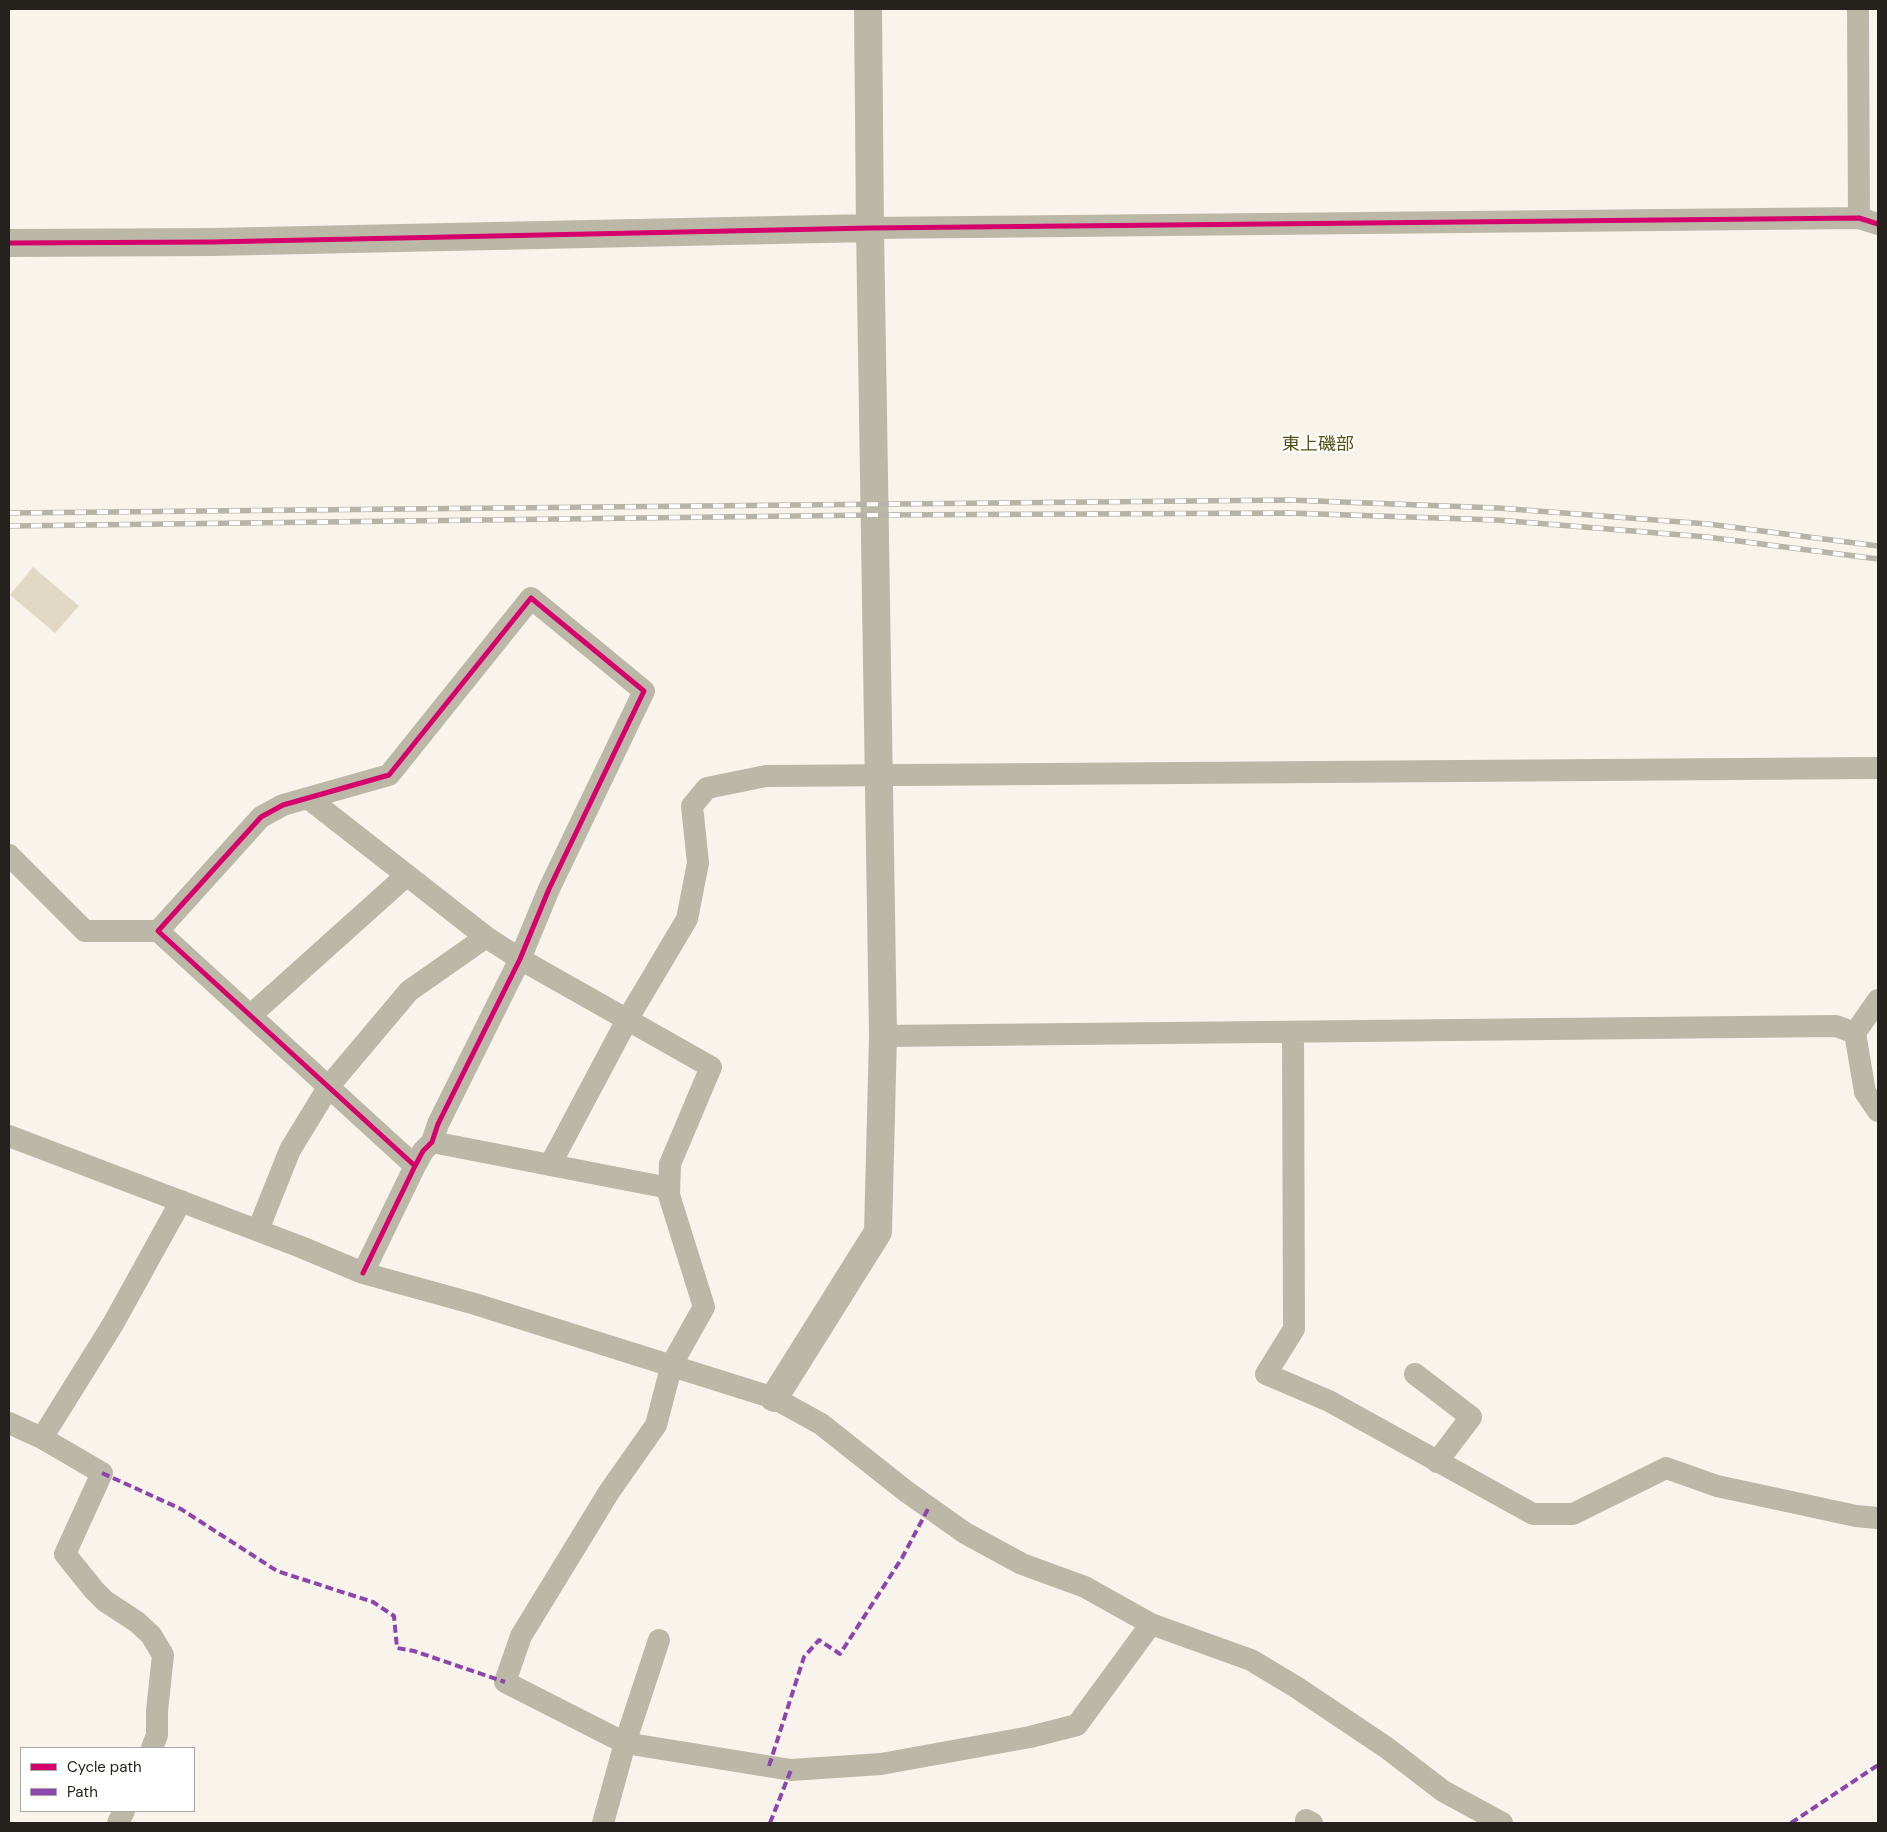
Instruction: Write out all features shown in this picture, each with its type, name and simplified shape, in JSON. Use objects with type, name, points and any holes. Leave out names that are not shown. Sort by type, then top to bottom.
[{"type":"street","points":[[774,1398],[878,1232],[883,1036],[868,9]]},
{"type":"street","points":[[9,243],[223,242],[870,228],[1869,221],[1858,9]]},
{"type":"street","points":[[158,931],[261,817],[283,805],[389,775],[531,598],[644,691],[549,889],[520,959],[438,1124],[432,1142],[423,1151],[415,1166],[363,1273]]},
{"type":"street","points":[[550,1165],[627,1020],[687,919],[698,863],[692,806],[707,788],[766,776],[1878,768]]},
{"type":"street","points":[[308,798],[486,937],[520,959],[711,1067],[670,1164],[668,1195],[704,1307],[672,1364],[656,1425],[609,1492],[521,1636],[505,1682],[625,1743],[791,1770],[881,1764],[1030,1737],[1077,1725],[1152,1624]]},
{"type":"street","points":[[9,855],[86,931],[158,931],[415,1166]]},
{"type":"street","points":[[251,1015],[407,875]]},
{"type":"street","points":[[258,1230],[290,1150],[329,1086],[409,990],[486,937]]},
{"type":"street","points":[[1878,1000],[1855,1033],[1865,1092],[1878,1110]]},
{"type":"street","points":[[883,1036],[1836,1026],[1855,1033]]},
{"type":"street","points":[[1293,1032],[1294,1329],[1266,1374],[1329,1401],[1533,1514],[1573,1514],[1666,1468],[1717,1486],[1856,1516],[1878,1518]]},
{"type":"street","points":[[9,1136],[258,1230],[363,1273],[475,1304],[672,1364],[774,1398],[821,1424],[907,1492],[965,1533],[1022,1564],[1085,1587],[1152,1624],[1252,1660],[1356,1727],[1443,1791],[1502,1823]]},
{"type":"street","points":[[432,1142],[669,1188]]},
{"type":"street","points":[[42,1438],[113,1324],[181,1201]]},
{"type":"street","points":[[1415,1374],[1470,1417],[1437,1462]]},
{"type":"street","points":[[9,1423],[42,1438],[102,1473],[65,1554],[105,1601],[137,1622],[151,1636],[163,1655],[157,1711],[158,1734],[152,1747]]},
{"type":"street","points":[[603,1823],[625,1743],[659,1640]]},
{"type":"building","points":[[33,567],[79,606],[55,633],[10,595]]},
{"type":"railway","points":[[9,513],[1289,500],[1498,508],[1708,524],[1878,546]]},
{"type":"railway","points":[[9,526],[874,515],[1289,513],[1497,520],[1707,537],[1878,559]]},
{"type":"marked path","points":[[102,1473],[181,1509],[277,1571],[373,1602],[394,1616],[397,1648],[414,1651],[505,1682]]},
{"type":"marked path","points":[[769,1766],[804,1657],[819,1640],[840,1654],[902,1558],[929,1507]]},
{"type":"marked path","points":[[1791,1823],[1878,1765]]},
{"type":"marked path","points":[[770,1823],[791,1770]]},
{"type":"cycle path","points":[[9,243],[213,242],[870,228],[1859,218],[1878,224]]},
{"type":"cycle path","points":[[363,1273],[415,1166],[423,1151],[432,1142],[438,1124],[520,959],[549,889],[644,691],[531,598],[389,775],[283,805],[261,817],[158,931],[415,1166]]},
{"type":"district","name":"東上磯部","points":[[1318,445]]}]
